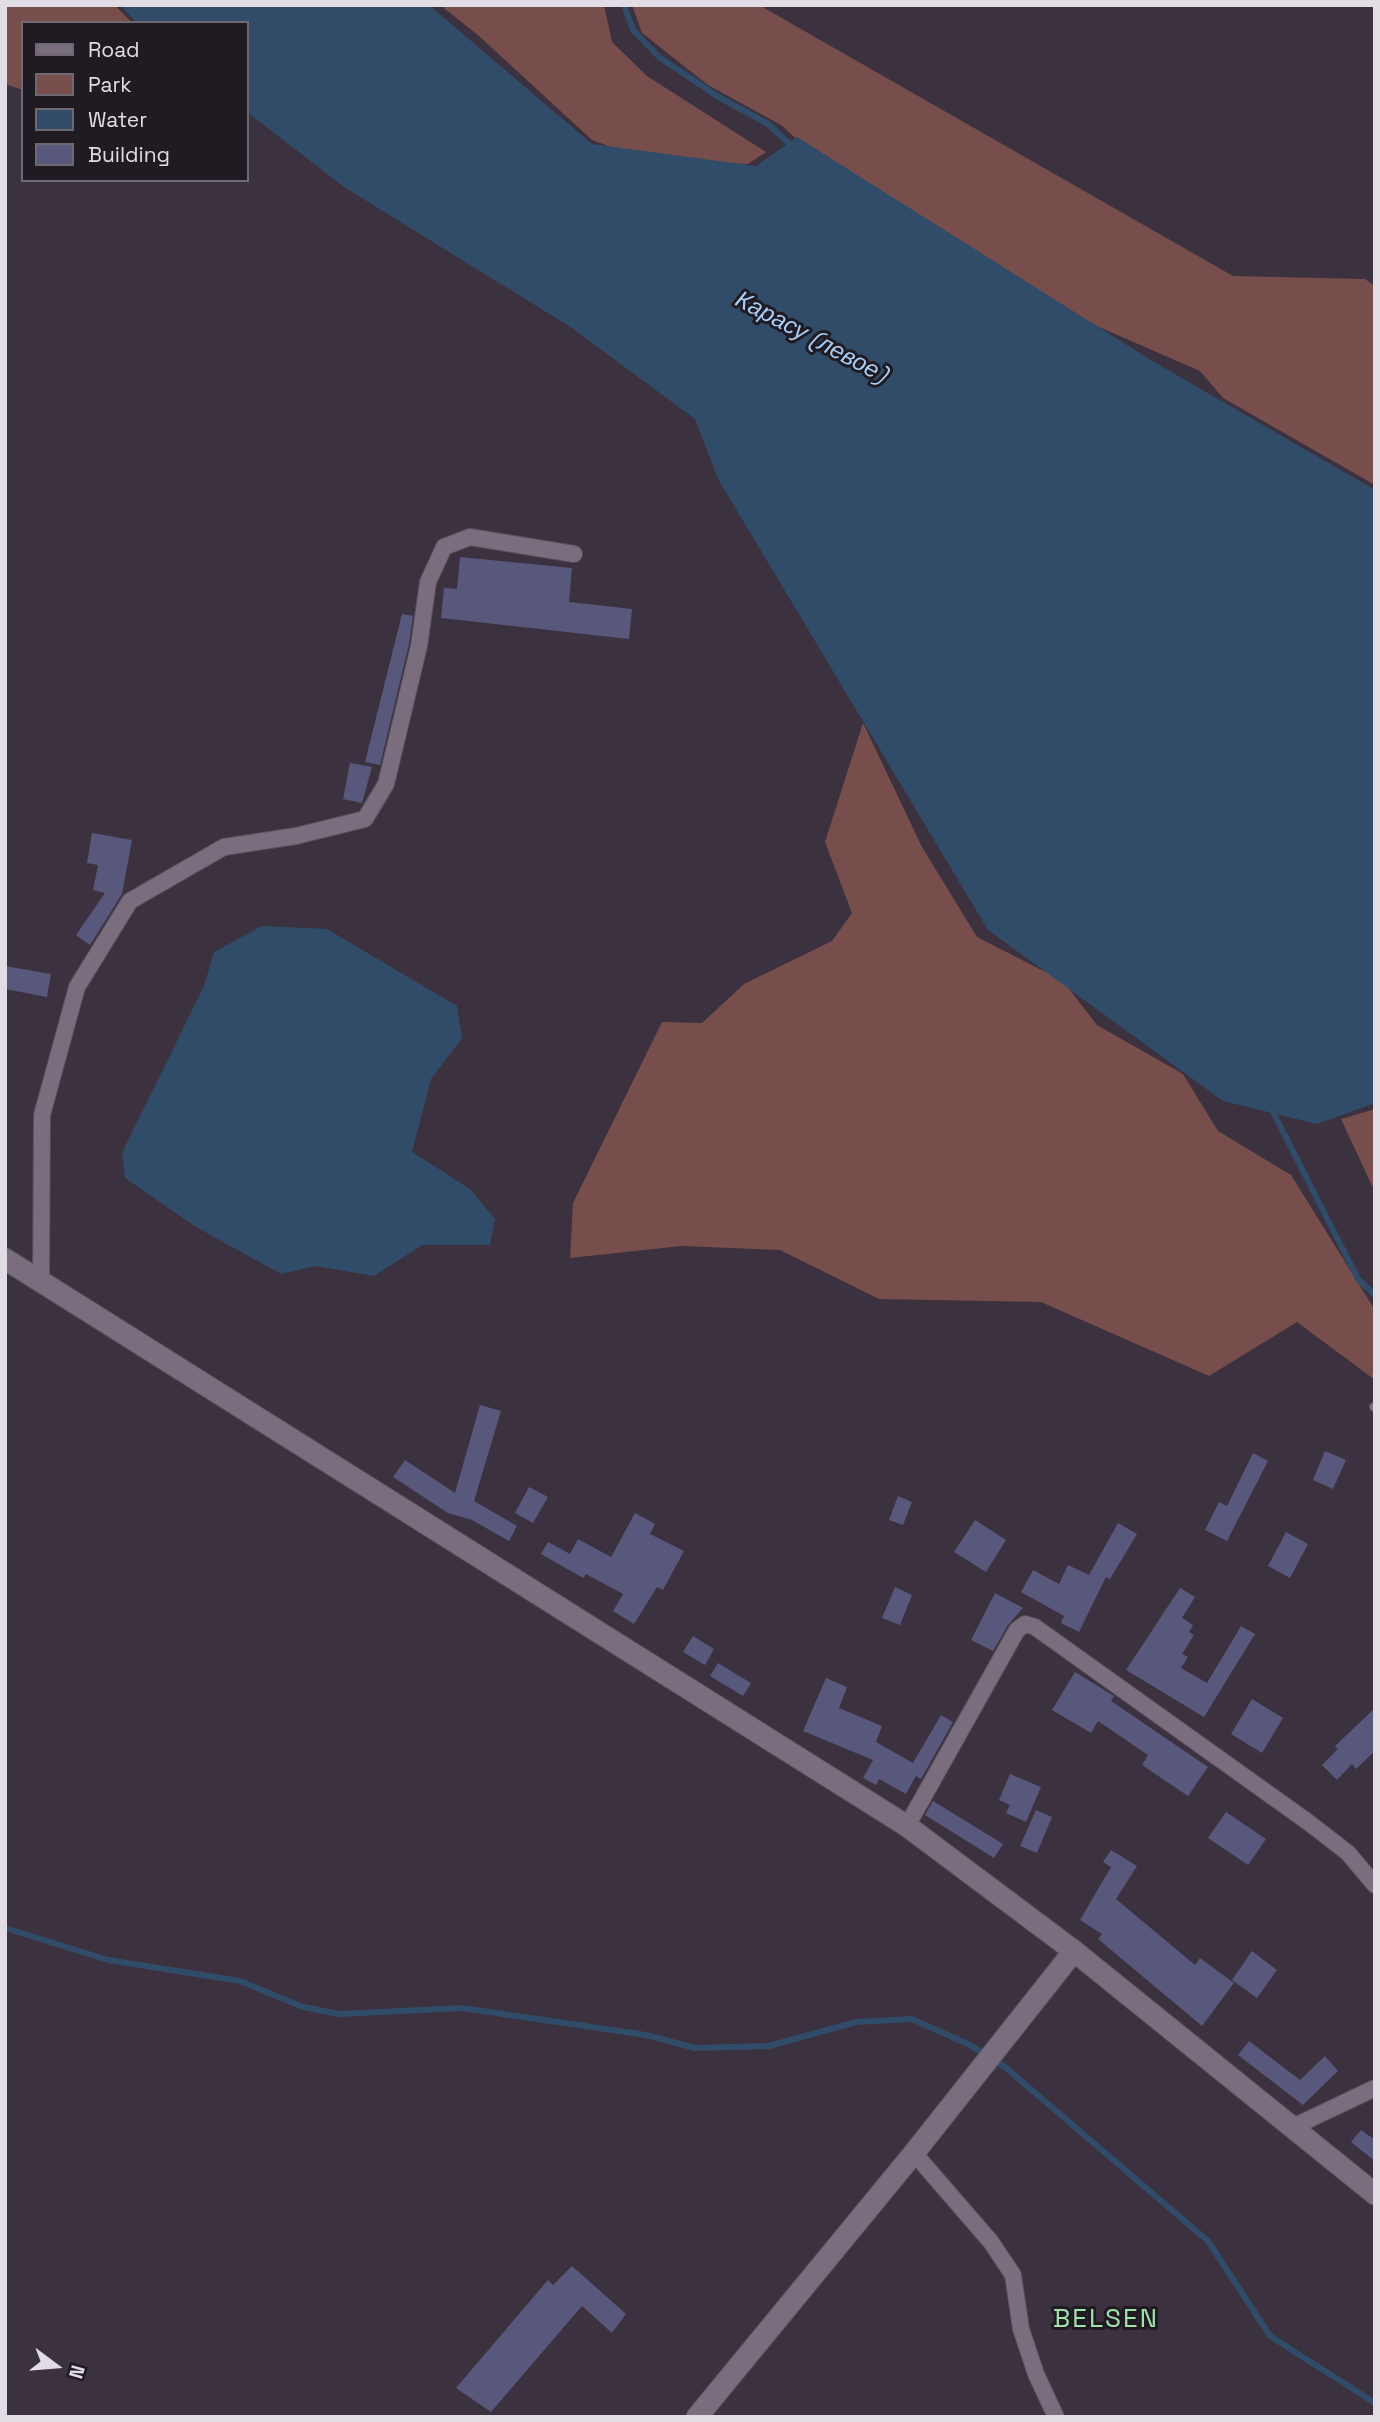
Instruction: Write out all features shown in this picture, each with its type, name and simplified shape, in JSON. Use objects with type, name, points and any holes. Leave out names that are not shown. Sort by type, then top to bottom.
[{"type":"main road","points":[[5,1259],[907,1826],[1074,1951],[1375,2194]]},
{"type":"main road","points":[[697,2417],[914,2153],[1074,1951]]},
{"type":"street","points":[[41,1280],[42,1115],[77,987],[130,901],[224,847],[296,836],[365,819],[386,784],[419,646],[428,582],[444,547],[470,537],[575,554]]},
{"type":"street","points":[[907,1826],[1017,1630],[1025,1625],[1035,1627],[1308,1822],[1348,1853],[1375,1885]]},
{"type":"street","points":[[1293,2127],[1375,2088]]},
{"type":"street","points":[[914,2153],[991,2242],[1013,2275],[1021,2329],[1036,2374],[1056,2417]]},
{"type":"green space","points":[[5,5],[115,5],[130,21],[21,21],[21,89],[5,84]]},
{"type":"green space","points":[[440,5],[604,5],[612,42],[647,76],[766,152],[748,164],[643,159],[592,140],[479,36]]},
{"type":"green space","points":[[632,5],[759,5],[1233,276],[1365,279],[1375,286],[1375,485],[1223,398],[1200,371],[1044,303],[824,164],[781,125],[708,85],[642,33]]},
{"type":"green space","points":[[863,723],[922,847],[977,937],[1063,981],[1097,1025],[1183,1074],[1218,1131],[1291,1175],[1375,1310],[1375,1380],[1297,1322],[1209,1376],[1041,1302],[879,1299],[780,1250],[681,1246],[570,1258],[573,1203],[662,1022],[702,1023],[744,984],[832,941],[852,913],[825,842]]},
{"type":"green space","points":[[1375,1109],[1375,1192],[1341,1119]]},
{"type":"water","name":"Карасу (левое)","points":[[120,5],[429,5],[592,144],[756,166],[797,137],[1149,359],[1375,490],[1375,1103],[1317,1124],[1223,1101],[988,930],[718,479],[695,419],[572,328],[344,187],[248,113],[248,21],[135,21]]},
{"type":"water","points":[[262,926],[327,929],[457,1006],[462,1038],[431,1079],[412,1152],[470,1189],[495,1219],[490,1245],[422,1245],[374,1276],[315,1266],[281,1274],[196,1227],[125,1178],[122,1153],[204,986],[214,952]]},
{"type":"building","points":[[460,557],[572,568],[569,602],[632,609],[629,639],[441,618],[444,588],[457,589]]},
{"type":"building","points":[[402,614],[413,616],[409,644],[380,765],[365,762]]},
{"type":"building","points":[[350,763],[372,767],[362,803],[343,799]]},
{"type":"building","points":[[92,833],[132,840],[122,894],[90,945],[76,935],[105,893],[93,890],[98,865],[87,863]]},
{"type":"building","points":[[5,966],[51,974],[47,997],[5,989]]},
{"type":"building","points":[[480,1405],[501,1411],[474,1501],[517,1526],[509,1541],[472,1520],[448,1513],[393,1477],[405,1460],[455,1493]]},
{"type":"building","points":[[1325,1451],[1346,1460],[1333,1489],[1313,1480]]},
{"type":"building","points":[[1253,1453],[1268,1461],[1227,1541],[1205,1530],[1219,1502],[1227,1506]]},
{"type":"building","points":[[529,1487],[548,1497],[533,1523],[515,1513]]},
{"type":"building","points":[[898,1496],[912,1502],[903,1525],[889,1520]]},
{"type":"building","points":[[635,1513],[655,1524],[650,1534],[684,1551],[663,1590],[657,1587],[634,1624],[613,1611],[623,1594],[586,1574],[583,1578],[541,1554],[548,1542],[570,1554],[578,1539],[611,1557]]},
{"type":"building","points":[[975,1520],[1006,1540],[986,1572],[954,1552]]},
{"type":"building","points":[[1118,1523],[1137,1534],[1110,1579],[1106,1577],[1079,1632],[1061,1623],[1064,1616],[1021,1592],[1033,1570],[1059,1584],[1068,1565],[1089,1575]]},
{"type":"building","points":[[1286,1532],[1308,1544],[1290,1578],[1268,1566]]},
{"type":"building","points":[[895,1587],[912,1595],[900,1625],[882,1618]]},
{"type":"building","points":[[1180,1588],[1195,1597],[1182,1618],[1193,1625],[1189,1632],[1194,1635],[1182,1654],[1188,1657],[1181,1668],[1207,1683],[1241,1626],[1255,1634],[1204,1717],[1126,1670]]},
{"type":"building","points":[[995,1593],[1023,1608],[1008,1625],[993,1651],[971,1640]]},
{"type":"building","points":[[693,1636],[714,1649],[705,1665],[683,1652]]},
{"type":"building","points":[[718,1663],[751,1683],[743,1696],[710,1676]]},
{"type":"building","points":[[1075,1672],[1114,1696],[1111,1701],[1208,1767],[1188,1796],[1142,1765],[1148,1755],[1098,1721],[1091,1733],[1052,1710]]},
{"type":"building","points":[[826,1678],[847,1687],[839,1708],[882,1726],[876,1742],[913,1763],[941,1715],[953,1722],[921,1779],[916,1776],[906,1794],[879,1779],[876,1785],[863,1778],[873,1760],[803,1731]]},
{"type":"building","points":[[1252,1699],[1283,1718],[1262,1753],[1231,1734]]},
{"type":"building","points":[[1375,1708],[1375,1751],[1356,1769],[1352,1764],[1337,1780],[1322,1765],[1338,1749],[1335,1746]]},
{"type":"building","points":[[1010,1774],[1041,1787],[1026,1822],[1006,1813],[1010,1805],[999,1800]]},
{"type":"building","points":[[933,1801],[1003,1844],[994,1858],[925,1815]]},
{"type":"building","points":[[1036,1810],[1052,1817],[1037,1853],[1020,1846]]},
{"type":"building","points":[[1226,1812],[1266,1839],[1248,1865],[1208,1838]]},
{"type":"building","points":[[1111,1850],[1137,1866],[1116,1899],[1195,1965],[1200,1958],[1234,1983],[1202,2026],[1098,1939],[1102,1934],[1080,1920],[1111,1867],[1103,1862]]},
{"type":"building","points":[[1252,1951],[1277,1970],[1257,1998],[1232,1980]]},
{"type":"building","points":[[1249,2041],[1300,2080],[1325,2056],[1338,2071],[1303,2105],[1238,2055]]},
{"type":"building","points":[[1361,2130],[1375,2140],[1375,2161],[1351,2142]]},
{"type":"building","points":[[572,2266],[626,2314],[612,2333],[582,2306],[491,2412],[456,2388],[548,2280],[553,2285]]},
{"type":"waterway","points":[[624,5],[633,30],[659,57],[717,96],[768,124],[793,147]]},
{"type":"waterway","points":[[1271,1108],[1358,1279],[1375,1295]]},
{"type":"waterway","points":[[5,1928],[108,1960],[240,1981],[303,2007],[339,2014],[462,2008],[646,2035],[695,2048],[769,2046],[856,2022],[912,2019],[970,2045],[1005,2067],[1208,2241],[1270,2336],[1375,2403]]},
{"type":"district","name":"BELSEN","points":[[1106,2320]]}]
